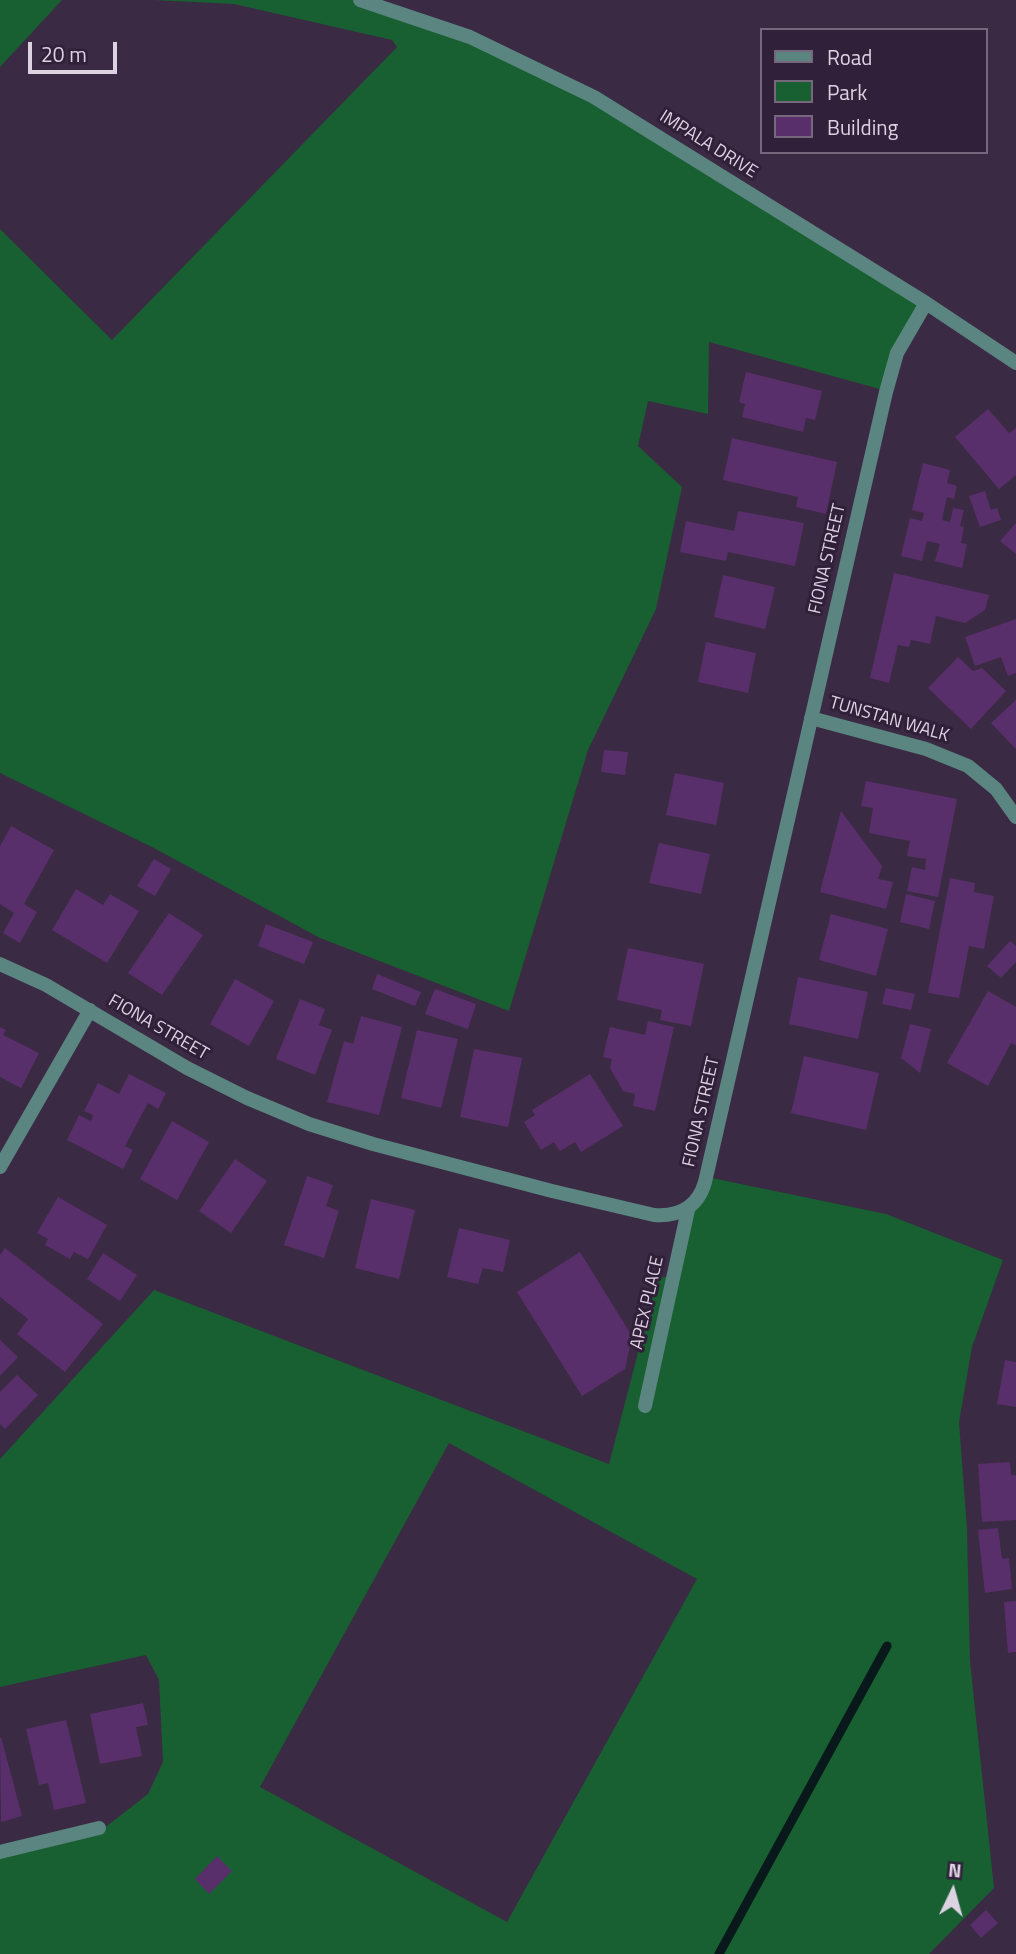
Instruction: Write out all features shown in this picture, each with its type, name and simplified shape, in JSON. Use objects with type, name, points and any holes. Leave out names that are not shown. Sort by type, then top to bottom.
[{"type":"street","name":"IMPALA DRIVE","points":[[360,0],[470,37],[594,97],[926,303],[1016,363]]},
{"type":"street","name":"FIONA STREET","points":[[0,964],[9,966],[90,1010],[187,1068],[247,1098],[309,1124],[373,1144],[642,1212],[665,1216],[688,1210],[702,1194],[705,1182],[897,353],[926,303]]},
{"type":"street","name":"TUNSTAN WALK","points":[[811,718],[926,749],[968,766],[996,789],[1016,817]]},
{"type":"street","points":[[0,1167],[90,1010]]},
{"type":"street","name":"APEX PLACE","points":[[645,1406],[688,1210]]},
{"type":"street","points":[[0,1852],[99,1828]]},
{"type":"green space","points":[[0,0],[62,0],[0,67]]},
{"type":"green space","points":[[153,0],[357,0],[541,72],[926,302],[887,391],[709,342],[708,414],[648,401],[638,446],[682,487],[656,609],[588,750],[509,1011],[320,938],[154,848],[0,773],[0,229],[112,340],[397,47],[392,40],[234,4]]},
{"type":"green space","points":[[707,1177],[886,1214],[1003,1260],[972,1347],[959,1422],[967,1529],[970,1661],[994,1888],[929,1954],[0,1954],[0,1854],[103,1829],[148,1794],[163,1762],[159,1680],[146,1655],[0,1687],[0,1459],[154,1290],[609,1464],[658,1276],[670,1278],[687,1213]],"holes":[[[449,1443],[697,1579],[507,1922],[260,1787]]]},
{"type":"building","points":[[746,372],[822,391],[815,420],[806,418],[803,432],[742,417],[745,404],[739,402]]},
{"type":"building","points":[[988,409],[1009,433],[1016,428],[1016,475],[999,489],[955,437]]},
{"type":"building","points":[[732,438],[837,462],[826,514],[796,507],[798,497],[723,480]]},
{"type":"building","points":[[923,463],[950,470],[947,483],[957,486],[954,499],[947,497],[942,520],[950,522],[953,508],[964,510],[960,526],[964,527],[961,543],[967,544],[962,568],[935,561],[940,544],[927,541],[922,561],[901,556],[910,518],[922,521],[924,513],[912,510]]},
{"type":"building","points":[[985,491],[991,510],[997,508],[1001,520],[980,527],[969,496]]},
{"type":"building","points":[[738,511],[804,523],[795,566],[728,552],[726,561],[680,552],[686,521],[734,531]]},
{"type":"building","points":[[1016,523],[1016,554],[1000,541]]},
{"type":"building","points":[[894,573],[989,595],[985,610],[965,623],[936,616],[930,644],[911,640],[909,647],[898,645],[889,683],[870,678]]},
{"type":"building","points":[[723,575],[775,587],[765,629],[714,617]]},
{"type":"building","points":[[1016,619],[1016,673],[1008,676],[1001,657],[975,666],[965,637]]},
{"type":"building","points":[[706,642],[756,653],[748,693],[698,682]]},
{"type":"building","points":[[958,657],[973,671],[982,668],[1006,691],[971,729],[928,688]]},
{"type":"building","points":[[1016,700],[1016,749],[991,723]]},
{"type":"building","points":[[604,750],[628,752],[625,775],[601,772]]},
{"type":"building","points":[[675,773],[724,783],[716,825],[666,815]]},
{"type":"building","points":[[866,781],[957,799],[938,897],[907,891],[912,867],[925,870],[926,859],[907,856],[910,841],[869,833],[873,808],[861,806]]},
{"type":"building","points":[[841,811],[882,866],[878,879],[893,882],[886,909],[820,892]]},
{"type":"building","points":[[11,826],[54,850],[24,904],[37,912],[20,943],[3,933],[14,913],[0,904],[0,846]]},
{"type":"building","points":[[659,843],[710,854],[701,894],[649,883]]},
{"type":"building","points":[[154,859],[171,869],[155,896],[137,886]]},
{"type":"building","points":[[950,878],[975,883],[974,892],[994,896],[984,949],[969,946],[959,998],[928,993]]},
{"type":"building","points":[[76,889],[103,905],[110,894],[139,911],[107,963],[52,930]]},
{"type":"building","points":[[906,894],[935,901],[929,929],[900,922]]},
{"type":"building","points":[[169,913],[203,935],[162,995],[128,973]]},
{"type":"building","points":[[831,914],[888,929],[876,976],[819,960]]},
{"type":"building","points":[[266,924],[313,942],[304,964],[258,946]]},
{"type":"building","points":[[1010,941],[1016,946],[1016,962],[1001,978],[987,966]]},
{"type":"building","points":[[628,948],[704,964],[691,1026],[660,1020],[662,1010],[617,1000]]},
{"type":"building","points":[[377,974],[421,992],[415,1006],[372,989]]},
{"type":"building","points":[[798,977],[868,992],[858,1039],[789,1024]]},
{"type":"building","points":[[235,979],[274,1001],[249,1046],[210,1024]]},
{"type":"building","points":[[886,988],[915,994],[911,1010],[882,1004]]},
{"type":"building","points":[[435,989],[476,1004],[468,1029],[425,1014]]},
{"type":"building","points":[[988,991],[1016,1007],[1016,1045],[1011,1043],[988,1086],[947,1063]]},
{"type":"building","points":[[300,999],[325,1009],[319,1025],[332,1030],[315,1075],[276,1059]]},
{"type":"building","points":[[361,1016],[402,1027],[379,1115],[327,1102],[344,1041],[353,1044]]},
{"type":"building","points":[[648,1021],[674,1027],[655,1111],[633,1106],[635,1094],[623,1091],[610,1068],[612,1059],[603,1057],[610,1027],[645,1035]]},
{"type":"building","points":[[910,1024],[931,1029],[920,1073],[901,1058]]},
{"type":"building","points":[[0,1027],[6,1030],[3,1035],[39,1053],[21,1088],[0,1077]]},
{"type":"building","points":[[417,1030],[458,1039],[441,1108],[401,1098]]},
{"type":"building","points":[[474,1049],[522,1058],[508,1127],[460,1117]]},
{"type":"building","points":[[804,1056],[879,1073],[866,1130],[791,1113]]},
{"type":"building","points":[[129,1074],[166,1093],[158,1109],[148,1103],[125,1146],[133,1150],[123,1169],[67,1140],[79,1115],[91,1121],[93,1115],[84,1111],[98,1083],[119,1094]]},
{"type":"building","points":[[590,1074],[623,1126],[581,1152],[575,1142],[560,1151],[554,1142],[541,1150],[524,1122],[535,1115],[532,1110]]},
{"type":"building","points":[[172,1121],[209,1142],[177,1200],[140,1179]]},
{"type":"building","points":[[235,1159],[267,1181],[231,1233],[199,1211]]},
{"type":"building","points":[[307,1176],[333,1185],[326,1206],[339,1211],[324,1258],[284,1245]]},
{"type":"building","points":[[58,1197],[107,1225],[88,1259],[74,1252],[70,1259],[45,1245],[48,1239],[37,1233]]},
{"type":"building","points":[[371,1199],[415,1210],[399,1279],[355,1268]]},
{"type":"building","points":[[459,1228],[510,1240],[503,1272],[483,1268],[478,1284],[447,1277]]},
{"type":"building","points":[[5,1248],[103,1324],[65,1372],[17,1334],[28,1319],[0,1297],[0,1255]]},
{"type":"building","points":[[580,1252],[632,1336],[625,1369],[582,1396],[517,1292]]},
{"type":"building","points":[[103,1253],[137,1275],[120,1301],[87,1279]]},
{"type":"building","points":[[0,1340],[18,1357],[0,1376]]},
{"type":"building","points":[[1005,1360],[1016,1362],[1016,1407],[997,1404]]},
{"type":"building","points":[[17,1375],[38,1395],[5,1429],[0,1424],[0,1392]]},
{"type":"building","points":[[1010,1462],[1011,1475],[1016,1475],[1016,1520],[982,1522],[978,1464]]},
{"type":"building","points":[[998,1528],[1002,1559],[1009,1558],[1012,1589],[985,1593],[978,1530]]},
{"type":"building","points":[[1016,1601],[1016,1652],[1008,1653],[1004,1602]]},
{"type":"building","points":[[143,1703],[148,1725],[136,1727],[142,1756],[100,1764],[90,1714]]},
{"type":"building","points":[[66,1720],[86,1803],[54,1810],[48,1783],[39,1785],[26,1729]]},
{"type":"building","points":[[0,1738],[22,1816],[1,1822]]},
{"type":"building","points":[[217,1856],[232,1871],[209,1894],[195,1879]]},
{"type":"building","points":[[986,1910],[998,1923],[981,1938],[970,1925]]},
{"type":"waterway","points":[[719,1954],[887,1646]]}]
